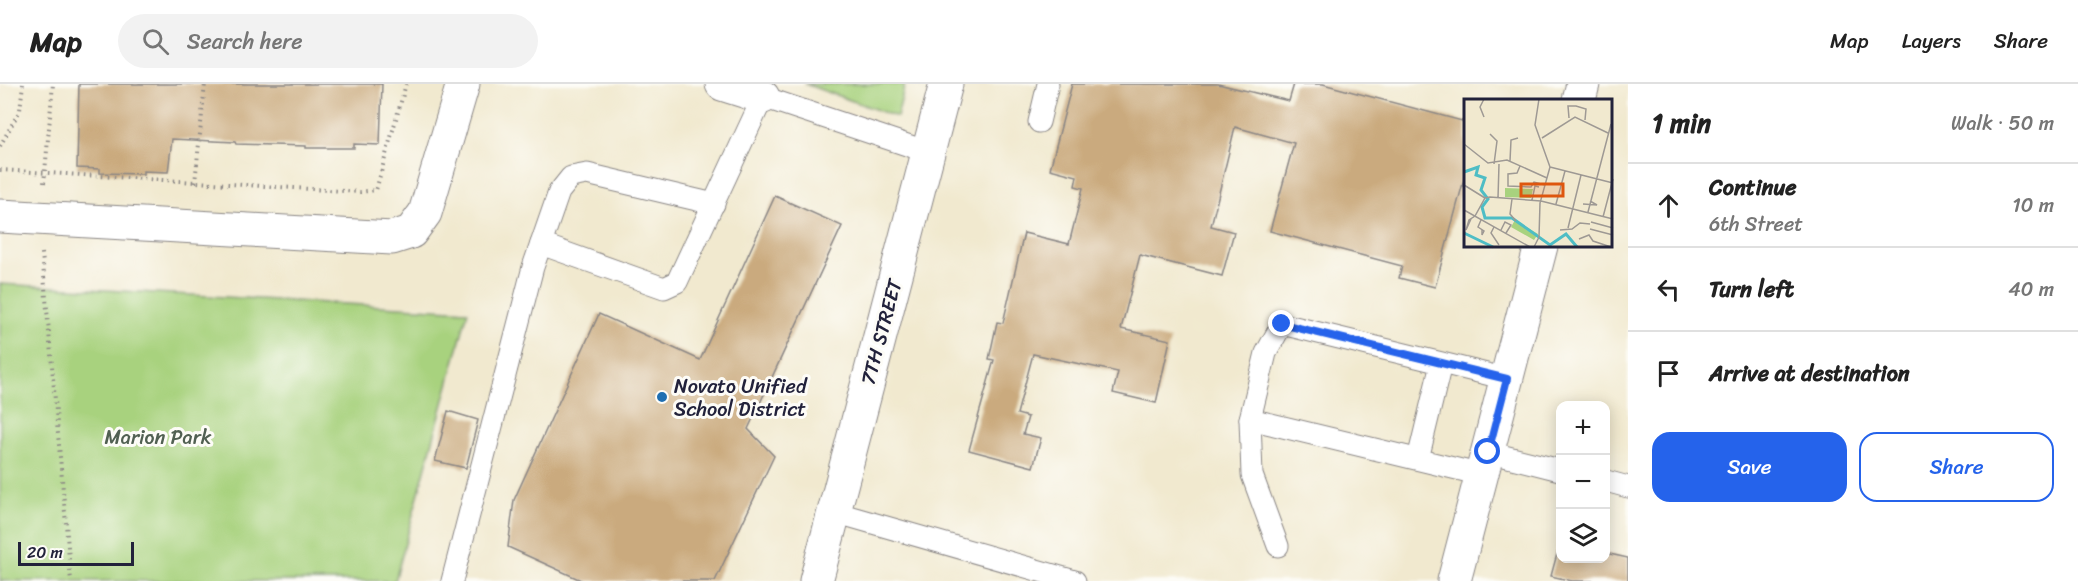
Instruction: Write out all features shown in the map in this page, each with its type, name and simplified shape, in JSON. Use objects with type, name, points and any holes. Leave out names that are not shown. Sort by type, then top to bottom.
[{"type":"street","points":[[0,216],[392,238],[411,232],[425,213],[463,84]]},
{"type":"street","points":[[722,84],[764,97]]},
{"type":"street","name":"7TH STREET","points":[[816,581],[946,84]]},
{"type":"street","points":[[1579,99],[1583,84]]},
{"type":"street","points":[[1454,581],[1540,248]]},
{"type":"lane","points":[[1039,122],[1048,84]]},
{"type":"lane","points":[[541,244],[664,288],[677,282],[764,97],[928,152]]},
{"type":"lane","points":[[452,581],[533,267],[559,192],[571,177],[587,174],[714,204]]},
{"type":"lane","points":[[1278,546],[1252,475],[1250,418],[1266,353],[1282,324],[1507,379]]},
{"type":"lane","points":[[1418,459],[1441,364]]},
{"type":"lane","points":[[1250,418],[1418,459],[1556,470]]},
{"type":"lane","points":[[1610,482],[1628,487]]},
{"type":"lane","points":[[834,512],[1075,581]]},
{"type":"path","points":[[0,146],[20,110],[23,84]]},
{"type":"path","points":[[45,172],[52,84]]},
{"type":"path","points":[[195,183],[205,84]]},
{"type":"path","points":[[0,170],[360,192],[376,190],[406,84]]},
{"type":"path","points":[[43,287],[71,581]]},
{"type":"green space","points":[[805,84],[905,84],[897,117]]},
{"type":"green space","name":"Marion Park","points":[[0,284],[468,311],[395,581],[0,581]]},
{"type":"building","points":[[79,84],[382,84],[380,145],[354,144],[354,148],[306,148],[306,146],[172,139],[168,172],[100,173],[100,169],[77,168]]},
{"type":"building","points":[[1072,84],[1218,84],[1289,101],[1294,84],[1323,84],[1464,121],[1464,179],[1435,287],[1399,278],[1402,266],[1270,231],[1294,143],[1235,127],[1211,226],[1234,232],[1222,276],[1140,255],[1121,329],[1170,340],[1156,403],[1113,393],[1118,372],[1033,354],[1017,414],[1028,417],[1023,434],[1041,438],[1033,467],[969,450],[994,360],[989,359],[997,322],[1003,323],[1024,233],[1069,244],[1083,188],[1075,186],[1077,176],[1050,169]]},
{"type":"building","name":"Novato Unified School District","points":[[775,196],[842,226],[748,429],[774,456],[715,581],[583,581],[508,547],[514,500],[599,314],[700,360]]},
{"type":"building","points":[[448,411],[478,420],[466,468],[435,461]]},
{"type":"building","points":[[1610,554],[1628,558],[1628,581],[1572,581],[1551,576],[1556,558],[1556,563],[1610,563]]},
{"type":"place","name":"Novato Unified School District","points":[[662,397]]},
{"type":"route","points":[[1282,324],[1507,379],[1488,452]]}]
